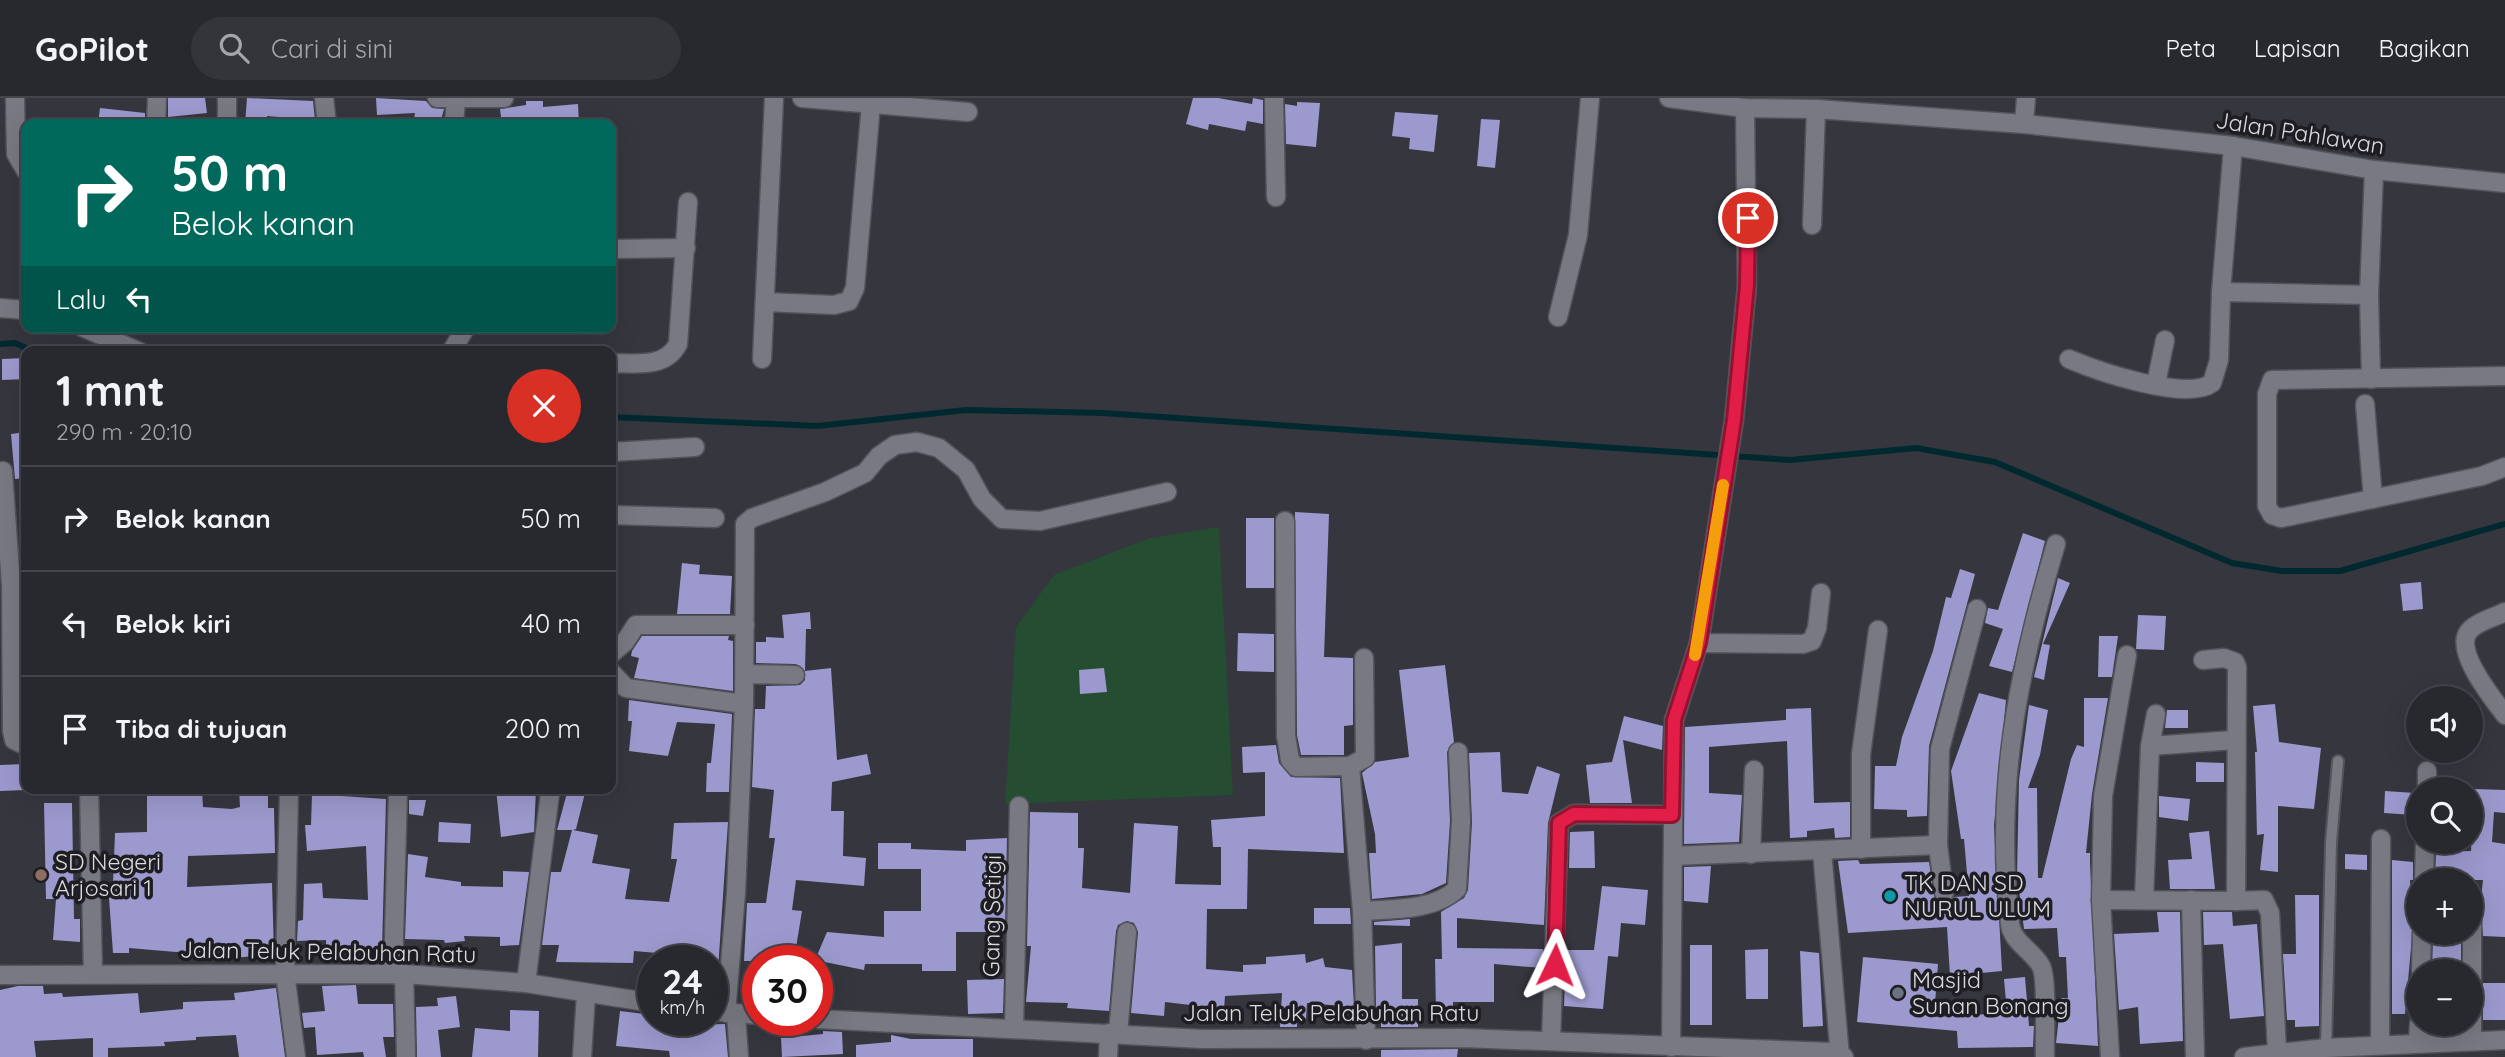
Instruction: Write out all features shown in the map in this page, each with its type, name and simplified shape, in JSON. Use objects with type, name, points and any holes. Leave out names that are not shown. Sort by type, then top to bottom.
[{"type":"street","points":[[15,98],[16,154],[21,162]]},
{"type":"street","points":[[156,119],[157,98]]},
{"type":"street","points":[[227,98],[227,119]]},
{"type":"street","points":[[324,98],[326,119]]},
{"type":"street","points":[[437,98],[504,98]]},
{"type":"street","points":[[762,359],[774,98]]},
{"type":"street","points":[[802,98],[968,112]]},
{"type":"street","points":[[1274,98],[1276,197]]},
{"type":"street","points":[[1558,317],[1578,236],[1590,98]]},
{"type":"street","name":"Jalan Pahlawan","points":[[1669,98],[1745,108],[1887,106],[2024,124],[2233,146],[2374,170],[2505,183]]},
{"type":"street","points":[[2024,124],[2026,98]]},
{"type":"street","points":[[454,119],[456,100]]},
{"type":"street","points":[[765,302],[834,305],[849,301],[855,288],[872,104]]},
{"type":"street","points":[[1671,1046],[1674,720],[1699,643],[1734,420],[1747,285],[1745,108]]},
{"type":"street","points":[[1812,225],[1816,109]]},
{"type":"street","points":[[2069,359],[2132,380],[2197,389],[2212,383],[2219,360],[2221,292],[2233,146]]},
{"type":"street","points":[[2371,379],[2369,295],[2374,170]]},
{"type":"street","points":[[616,363],[659,361],[675,350],[680,338],[688,202]]},
{"type":"street","points":[[616,248],[686,248]]},
{"type":"street","points":[[2221,292],[2369,295]]},
{"type":"street","points":[[0,308],[21,310]]},
{"type":"street","points":[[96,333],[126,346]]},
{"type":"street","points":[[2157,384],[2165,340]]},
{"type":"street","points":[[2505,376],[2272,380],[2267,394],[2267,506],[2272,515],[2279,518],[2482,476],[2505,467]]},
{"type":"street","points":[[2365,404],[2373,499]]},
{"type":"street","points":[[728,980],[736,893],[744,704],[745,524],[752,518],[825,492],[865,473],[879,456],[895,445],[916,442],[939,448],[966,470],[982,499],[1002,519],[1040,521],[1167,492]]},
{"type":"street","points":[[616,452],[695,447]]},
{"type":"street","points":[[3,471],[18,586],[5,656],[13,736],[21,745]]},
{"type":"street","points":[[616,515],[715,518]]},
{"type":"street","points":[[1284,521],[1286,736],[1290,760],[1301,768],[1350,766],[1360,763],[1366,755],[1364,658]]},
{"type":"street","points":[[2045,1057],[2043,973],[2010,927],[2006,780],[2010,740],[2030,631],[2056,544]]},
{"type":"street","points":[[1699,643],[1803,644],[1812,641],[1817,628],[1821,593]]},
{"type":"street","points":[[1944,893],[1938,845],[1940,749],[1977,609]]},
{"type":"street","points":[[2505,612],[2471,628],[2466,636],[2466,648],[2473,669],[2505,716]]},
{"type":"street","points":[[616,650],[625,642],[636,625],[745,625]]},
{"type":"street","points":[[1861,849],[1861,754],[1878,630]]},
{"type":"street","points":[[2110,1057],[2101,900],[2103,796],[2126,655]]},
{"type":"street","points":[[2203,660],[2224,658],[2236,665],[2236,901]]},
{"type":"street","points":[[745,674],[795,675]]},
{"type":"street","points":[[616,677],[626,688],[744,704]]},
{"type":"street","points":[[2144,899],[2150,746],[2156,714]]},
{"type":"street","points":[[2150,746],[2234,740]]},
{"type":"street","points":[[1362,911],[1422,905],[1449,895],[1457,889],[1461,821],[1458,752]]},
{"type":"street","points":[[1350,766],[1362,911],[1366,1040]]},
{"type":"street","points":[[1751,854],[1754,770]]},
{"type":"street","points":[[89,794],[93,974]]},
{"type":"street","points":[[289,794],[285,973],[296,1057]]},
{"type":"street","points":[[398,794],[398,974],[407,1057]]},
{"type":"street","points":[[526,983],[548,794]]},
{"type":"street","name":"Gang Setigi","points":[[1014,1027],[1019,806]]},
{"type":"street","points":[[1551,1040],[1559,823],[1574,814],[1672,815]]},
{"type":"street","points":[[2381,839],[2381,1045]]},
{"type":"street","points":[[1673,856],[1938,845]]},
{"type":"street","points":[[1822,851],[1841,1056]]},
{"type":"street","points":[[2101,900],[2264,900],[2270,913],[2277,1052]]},
{"type":"street","points":[[2191,900],[2194,1057]]},
{"type":"street","points":[[1108,1057],[1114,1033],[1127,932]]},
{"type":"street","points":[[2472,945],[2472,1041]]},
{"type":"street","name":"Jalan Teluk Pelabuhan Ratu","points":[[0,975],[398,974],[526,983],[637,1001]]},
{"type":"street","points":[[582,1057],[586,994]]},
{"type":"street","name":"Jalan Teluk Pelabuhan Ratu","points":[[833,1020],[1014,1027],[1332,1048],[1366,1040],[1551,1040],[1841,1056]]},
{"type":"street","points":[[728,1022],[739,1057]]},
{"type":"street","points":[[2418,1036],[2418,1043]]},
{"type":"street","points":[[2246,1057],[2326,1048],[2505,1041]]},
{"type":"lane","points":[[2326,1048],[2331,843],[2338,761]]},
{"type":"green space","points":[[1219,527],[1233,795],[1005,804],[1016,627],[1054,575],[1150,538]]},
{"type":"building","points":[[168,98],[205,98],[207,113],[168,117]]},
{"type":"building","points":[[247,98],[313,101],[315,119],[267,116],[267,119],[245,119]]},
{"type":"building","points":[[376,98],[426,101],[432,108],[444,109],[441,119],[414,119],[415,113],[377,115]]},
{"type":"building","points":[[1193,98],[1218,98],[1252,104],[1253,98],[1263,100],[1263,124],[1247,121],[1245,131],[1209,124],[1208,130],[1186,124]]},
{"type":"building","points":[[526,101],[543,101],[543,107],[578,104],[579,119],[501,119],[500,109],[526,105]]},
{"type":"building","points":[[1297,102],[1320,103],[1316,147],[1286,144],[1285,104],[1297,106]]},
{"type":"building","points":[[100,108],[145,113],[145,119],[99,119]]},
{"type":"building","points":[[1395,112],[1438,115],[1434,152],[1409,149],[1410,138],[1392,136]]},
{"type":"building","points":[[1481,119],[1500,120],[1495,168],[1477,166]]},
{"type":"building","points":[[21,358],[21,379],[2,380],[2,359]]},
{"type":"building","points":[[21,433],[21,478],[15,479],[11,434]]},
{"type":"building","points":[[1295,512],[1329,514],[1324,657],[1353,658],[1353,725],[1344,726],[1344,755],[1301,755],[1297,735]]},
{"type":"building","points":[[1246,518],[1274,518],[1274,588],[1246,588]]},
{"type":"building","points":[[2023,533],[2045,541],[2012,672],[1989,666],[2003,629],[1985,623],[1988,608],[1998,610]]},
{"type":"building","points":[[682,563],[700,565],[699,574],[732,576],[730,614],[677,614]]},
{"type":"building","points":[[1960,569],[1975,574],[1929,746],[1927,816],[1907,817],[1907,810],[1874,809],[1875,766],[1896,766],[1902,737],[1933,651],[1946,597],[1951,598]]},
{"type":"building","points":[[2058,578],[2070,583],[2043,644],[2050,645],[2044,680],[2034,677]]},
{"type":"building","points":[[2421,582],[2423,609],[2403,611],[2400,584]]},
{"type":"building","points":[[810,612],[811,629],[806,629],[805,671],[796,664],[756,663],[756,642],[766,642],[766,637],[784,638],[782,615]]},
{"type":"building","points":[[2138,615],[2166,616],[2164,650],[2136,649]]},
{"type":"building","points":[[1238,633],[1274,634],[1274,672],[1237,671]]},
{"type":"building","points":[[642,636],[729,636],[728,640],[733,641],[733,691],[634,678],[639,658],[631,656]]},
{"type":"building","points":[[2099,636],[2118,636],[2112,677],[2098,677]]},
{"type":"building","points":[[1445,665],[1454,742],[1447,752],[1450,821],[1446,883],[1422,894],[1372,899],[1369,853],[1376,853],[1375,834],[1362,773],[1375,762],[1409,757],[1399,670]]},
{"type":"building","points":[[831,668],[837,760],[867,754],[871,774],[832,782],[831,811],[844,811],[843,856],[866,858],[864,886],[796,880],[792,910],[802,911],[796,945],[745,945],[747,903],[766,903],[775,838],[769,838],[774,790],[752,787],[755,709],[765,709],[766,686],[800,685],[805,680],[805,671]]},
{"type":"building","points":[[1104,668],[1107,692],[1080,694],[1079,670]]},
{"type":"building","points":[[1979,693],[2006,700],[1994,826],[2002,971],[1950,976],[1947,927],[1848,933],[1838,861],[1858,860],[1860,864],[1929,862],[1935,900],[1946,904],[1954,897],[1969,896],[1964,839],[1961,839],[1951,771]]},
{"type":"building","points":[[2084,698],[2108,698],[2092,794],[2086,853],[2090,853],[2098,1046],[2056,1043],[2061,998],[2068,998],[2066,957],[2059,957],[2057,928],[2024,929],[2017,874],[2019,780],[2029,705],[2048,710],[2040,755],[2028,788],[2037,788],[2038,878],[2042,878],[2071,759],[2077,745],[2084,747]]},
{"type":"building","points":[[629,700],[732,714],[729,792],[706,792],[707,763],[711,763],[715,724],[677,722],[668,756],[629,751],[632,721],[628,721]]},
{"type":"building","points":[[2275,704],[2279,742],[2321,748],[2314,809],[2278,806],[2278,872],[2260,870],[2264,834],[2257,835],[2257,752],[2253,706]]},
{"type":"building","points":[[1811,708],[1814,803],[1850,802],[1850,837],[1835,838],[1834,828],[1807,831],[1807,837],[1790,838],[1787,741],[1709,747],[1709,793],[1742,795],[1739,842],[1684,844],[1685,727],[1786,720],[1786,709]]},
{"type":"building","points":[[2167,710],[2188,710],[2188,728],[2165,728]]},
{"type":"building","points":[[1624,716],[1663,726],[1662,750],[1623,740],[1632,803],[1590,803],[1586,765],[1612,762]]},
{"type":"building","points":[[1276,745],[1279,763],[1291,777],[1340,778],[1344,853],[1248,849],[1247,909],[1207,909],[1206,969],[1243,972],[1243,965],[1266,964],[1266,957],[1305,954],[1306,963],[1323,958],[1325,967],[1352,970],[1354,1007],[1307,1003],[1306,1019],[1297,1019],[1297,1027],[1280,1027],[1282,993],[1225,996],[1224,1009],[1165,1002],[1164,1016],[1131,1013],[1138,932],[1134,923],[1127,921],[1118,925],[1116,931],[1109,1011],[1067,1008],[1068,1003],[1026,1002],[1031,946],[1027,946],[1030,812],[1078,813],[1078,848],[1084,848],[1082,888],[1130,893],[1134,823],[1178,826],[1175,884],[1221,885],[1221,847],[1213,847],[1211,820],[1265,816],[1265,772],[1243,773],[1242,747]]},
{"type":"building","points":[[1500,752],[1502,792],[1528,794],[1537,766],[1560,774],[1548,823],[1544,925],[1457,918],[1457,948],[1543,949],[1542,968],[1494,964],[1494,1002],[1453,1002],[1453,1010],[1436,1011],[1435,959],[1442,959],[1441,912],[1464,898],[1468,890],[1472,822],[1469,753]]},
{"type":"building","points":[[2196,762],[2224,763],[2224,782],[2196,782]]},
{"type":"building","points":[[21,764],[21,790],[0,791],[0,765]]},
{"type":"building","points":[[2483,789],[2505,790],[2505,813],[2494,812],[2492,842],[2505,844],[2505,937],[2483,936],[2483,868],[2435,868],[2436,854],[2483,854]]},
{"type":"building","points":[[2385,791],[2406,792],[2406,815],[2384,813]]},
{"type":"building","points":[[147,794],[202,794],[203,807],[232,809],[240,807],[239,794],[268,794],[268,808],[274,808],[275,853],[188,856],[187,887],[272,883],[274,954],[234,958],[234,950],[176,952],[129,948],[129,953],[113,953],[108,884],[113,884],[115,833],[147,832]]},
{"type":"building","points":[[312,794],[386,799],[382,950],[326,947],[326,940],[297,941],[298,921],[303,920],[304,884],[322,883],[323,898],[368,900],[366,846],[307,851],[305,825],[311,825]]},
{"type":"building","points":[[497,794],[536,794],[534,832],[501,837]]},
{"type":"building","points":[[567,794],[585,794],[576,829],[573,830],[598,835],[592,863],[630,869],[625,899],[669,902],[677,859],[671,859],[674,823],[728,822],[720,945],[637,945],[633,963],[556,962],[559,945],[542,945],[551,872],[561,872],[572,830],[557,830]]},
{"type":"building","points":[[2159,796],[2190,799],[2188,821],[2159,817]]},
{"type":"building","points":[[409,800],[426,800],[423,816],[409,814]]},
{"type":"building","points":[[44,803],[72,803],[74,919],[80,919],[80,942],[53,940],[56,899],[46,899]]},
{"type":"building","points":[[439,822],[471,824],[470,843],[438,842]]},
{"type":"building","points":[[1594,831],[1595,868],[1569,868],[1570,832]]},
{"type":"building","points":[[2209,831],[2215,889],[2170,889],[2168,860],[2192,859],[2189,833]]},
{"type":"building","points":[[1007,838],[1005,932],[956,932],[956,971],[922,971],[922,964],[865,964],[864,970],[833,964],[833,945],[821,945],[827,932],[884,937],[884,911],[921,911],[921,869],[878,869],[878,843],[911,843],[911,849],[966,851],[966,840]]},
{"type":"building","points":[[408,854],[428,857],[425,877],[461,882],[461,886],[503,887],[503,871],[529,872],[519,945],[500,946],[500,937],[464,936],[465,941],[445,943],[444,940],[405,939]]},
{"type":"building","points":[[2345,854],[2367,855],[2367,870],[2345,869]]},
{"type":"building","points":[[2392,860],[2413,862],[2413,868],[2406,868],[2406,945],[2411,945],[2410,959],[2406,959],[2405,1014],[2392,1014]]},
{"type":"building","points":[[1711,866],[1708,903],[1684,901],[1684,867]]},
{"type":"building","points":[[1602,886],[1648,890],[1645,925],[1621,923],[1618,957],[1608,956],[1603,1009],[1564,1006],[1566,950],[1594,950]]},
{"type":"building","points":[[2295,895],[2319,895],[2319,1026],[2295,1027],[2295,1020],[2287,1020],[2283,954],[2296,954]]},
{"type":"building","points":[[1314,908],[1350,908],[1351,924],[1314,924]]},
{"type":"building","points":[[2157,912],[2180,912],[2183,1041],[2140,1044],[2138,1007],[2119,1010],[2114,934],[2159,932]]},
{"type":"building","points":[[2203,912],[2232,912],[2233,926],[2257,924],[2264,1016],[2230,1019],[2223,944],[2204,945]]},
{"type":"building","points":[[1410,919],[1410,926],[1374,925],[1374,922]]},
{"type":"building","points":[[1402,943],[1402,999],[1418,999],[1418,1027],[1381,1027],[1381,1009],[1376,1008],[1375,946]]},
{"type":"building","points":[[1690,945],[1712,945],[1712,1025],[1690,1025]]},
{"type":"building","points":[[2433,945],[2461,945],[2461,959],[2432,959]]},
{"type":"building","points":[[1768,949],[1768,999],[1746,999],[1745,950]]},
{"type":"building","points":[[1800,951],[1819,953],[1823,1026],[1803,1027]]},
{"type":"building","points":[[1863,957],[1938,964],[1934,1017],[2007,1013],[2004,979],[2025,977],[2029,1026],[2034,1026],[2033,1047],[1958,1048],[1957,1031],[1857,1022]]},
{"type":"building","points":[[1004,979],[1003,1013],[968,1014],[967,980]]},
{"type":"building","points":[[2483,983],[2505,983],[2505,1020],[2483,1020]]},
{"type":"building","points":[[356,985],[358,1004],[393,1004],[394,1037],[383,1037],[386,1057],[364,1057],[363,1052],[317,1055],[315,1027],[304,1028],[302,1013],[325,1011],[322,986]]},
{"type":"building","points":[[18,986],[43,986],[44,994],[62,993],[63,997],[138,993],[140,1013],[183,1009],[183,1002],[235,1000],[234,993],[276,988],[285,1057],[239,1057],[236,1035],[196,1037],[196,1040],[164,1042],[165,1046],[108,1048],[108,1057],[93,1057],[93,1038],[34,1041],[36,1057],[0,1057],[0,990]]},
{"type":"building","points":[[456,996],[460,1027],[438,1030],[441,1057],[417,1057],[416,1007],[438,1006],[437,998]]},
{"type":"building","points":[[510,1010],[539,1011],[538,1057],[472,1057],[475,1028],[510,1031]]},
{"type":"building","points":[[620,1011],[637,1013],[637,1036],[726,1036],[728,1057],[670,1057],[669,1051],[616,1046]]},
{"type":"building","points":[[833,1032],[842,1032],[843,1054],[782,1057],[781,1038],[833,1036]]},
{"type":"building","points":[[891,1035],[911,1039],[973,1039],[973,1057],[856,1057],[856,1045],[891,1042]]},
{"type":"building","points":[[1458,1049],[1457,1057],[1381,1057],[1381,1050]]},
{"type":"waterway","points":[[0,344],[15,343],[22,346]]},
{"type":"waterway","points":[[616,417],[817,426],[966,410],[1103,413],[1790,460],[1916,448],[1995,462],[2232,563],[2282,571],[2340,571],[2505,524]]},
{"type":"slow traffic","points":[[1695,655],[1723,485]]},
{"type":"place","name":"SD Negeri Arjosari 1","points":[[41,875]]},
{"type":"place","name":"TK DAN SD NURUL ULUM","points":[[1890,896]]},
{"type":"place","name":"Masjid Sunan Bonang","points":[[1898,993]]},
{"type":"route","points":[[1555,965],[1559,823],[1574,814],[1672,815],[1674,720],[1699,643],[1734,420],[1747,285],[1748,218]]}]
